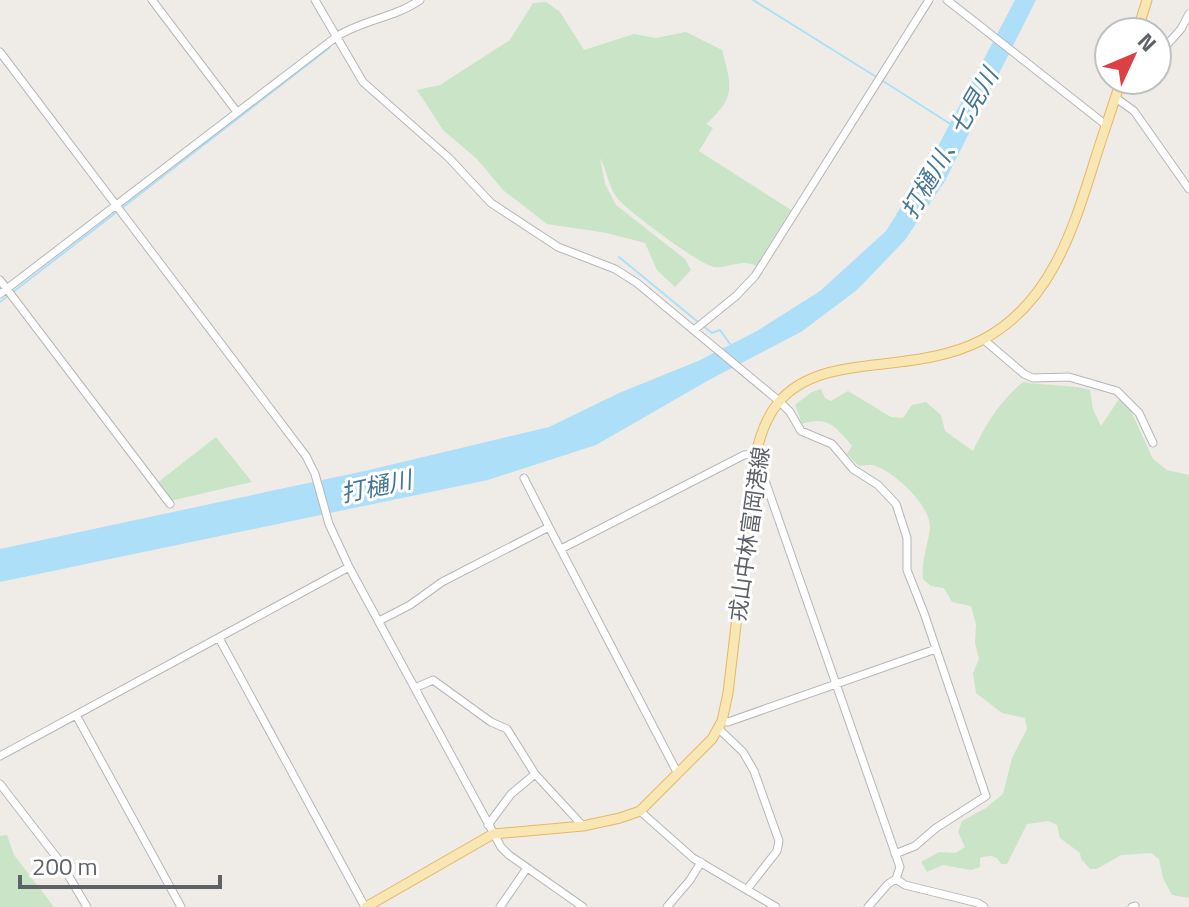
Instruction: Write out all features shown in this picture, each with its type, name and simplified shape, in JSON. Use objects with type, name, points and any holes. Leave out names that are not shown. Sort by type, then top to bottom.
[{"type":"main road","points":[[779,401],[821,375],[842,368],[927,358],[960,349],[983,339],[1024,308],[1055,268],[1081,205],[1116,98]]},
{"type":"main road","name":"戎山中林富岡港線","points":[[721,725],[728,693],[756,454],[765,427],[779,401]]},
{"type":"main road","points":[[366,907],[490,830],[583,826],[640,811],[721,725]]},
{"type":"street","points":[[152,0],[237,112]]},
{"type":"street","points":[[315,0],[363,82],[449,158],[491,203],[573,255],[627,276],[779,401],[801,431],[832,444],[853,469],[878,485],[896,504],[907,538],[907,570],[986,796],[936,828],[915,846],[895,854]]},
{"type":"street","points":[[3,292],[336,37],[360,23],[409,8],[420,0]]},
{"type":"street","points":[[694,330],[755,276],[929,0]]},
{"type":"street","points":[[947,0],[1106,125]]},
{"type":"street","points":[[1173,38],[1189,14]]},
{"type":"street","points":[[0,52],[306,456],[315,474],[327,520],[349,567],[490,830],[509,855],[583,907]]},
{"type":"street","points":[[1116,98],[1134,111],[1189,189]]},
{"type":"street","points":[[0,280],[3,292],[170,504]]},
{"type":"street","points":[[983,339],[1033,378],[1069,377],[1117,391],[1139,413],[1153,443]]},
{"type":"street","points":[[561,549],[744,455],[756,454]]},
{"type":"street","points":[[755,465],[762,472],[900,867],[896,879],[868,907]]},
{"type":"street","points":[[524,478],[678,774]]},
{"type":"street","points":[[379,621],[410,605],[442,582],[549,527]]},
{"type":"street","points":[[0,756],[349,567]]},
{"type":"street","points":[[219,638],[366,907]]},
{"type":"street","points":[[748,888],[777,851],[779,841],[754,771],[721,725],[936,649]]},
{"type":"street","points":[[415,688],[433,680],[491,722],[507,729],[535,774],[583,826]]},
{"type":"street","points":[[76,715],[181,907]]},
{"type":"street","points":[[490,830],[511,794],[535,774]]},
{"type":"street","points":[[0,784],[61,863],[87,907]]},
{"type":"street","points":[[640,811],[701,862],[748,888],[763,904],[776,907]]},
{"type":"street","points":[[667,907],[701,862]]},
{"type":"street","points":[[500,907],[527,868]]},
{"type":"street","points":[[896,879],[905,885],[984,907]]},
{"type":"green space","points":[[546,2],[560,12],[584,50],[634,34],[656,38],[686,32],[722,50],[729,91],[723,106],[706,124],[713,128],[699,151],[791,210],[756,266],[740,263],[714,267],[679,247],[617,198],[600,158],[605,184],[616,205],[685,259],[691,270],[675,287],[657,270],[645,243],[607,233],[547,224],[503,190],[477,159],[443,130],[417,90],[440,85],[510,40],[533,3]]},
{"type":"green space","points":[[1023,382],[1090,390],[1093,409],[1101,426],[1119,399],[1131,411],[1153,459],[1167,470],[1189,475],[1189,898],[1172,895],[1163,878],[1159,859],[1151,853],[1121,855],[1097,869],[1090,869],[1080,853],[1060,838],[1057,825],[1048,821],[1027,824],[1007,864],[1001,864],[997,858],[990,856],[980,858],[980,867],[971,870],[943,865],[927,872],[921,862],[939,852],[955,853],[965,847],[958,832],[962,821],[1003,794],[1012,758],[1027,729],[1025,718],[1002,713],[976,693],[973,673],[979,659],[971,606],[952,602],[944,588],[931,586],[923,579],[930,528],[929,519],[918,499],[881,468],[859,466],[847,454],[852,446],[831,425],[819,421],[802,424],[795,405],[821,389],[825,398],[831,401],[848,391],[891,417],[903,418],[912,405],[926,402],[941,415],[945,431],[973,451],[994,414]]},
{"type":"green space","points":[[216,437],[252,482],[170,501],[157,483]]},
{"type":"green space","points":[[7,835],[14,855],[54,907],[0,907],[0,836]]},
{"type":"water","points":[[1015,0],[1036,0],[945,181],[905,240],[857,290],[801,332],[596,445],[488,480],[0,582],[0,549],[369,470],[549,427],[619,393],[698,361],[757,331],[820,291],[886,231],[935,152]]},
{"type":"waterway","points":[[753,0],[878,78]]},
{"type":"waterway","points":[[13,292],[329,48]]},
{"type":"waterway","name":"打樋川、七見川","points":[[883,81],[952,125]]},
{"type":"waterway","points":[[619,257],[698,322]]},
{"type":"waterway","points":[[0,302],[8,296]]},
{"type":"waterway","points":[[703,326],[712,333],[720,330],[730,344]]},
{"type":"water label","name":"打樋川","points":[[376,486]]}]
